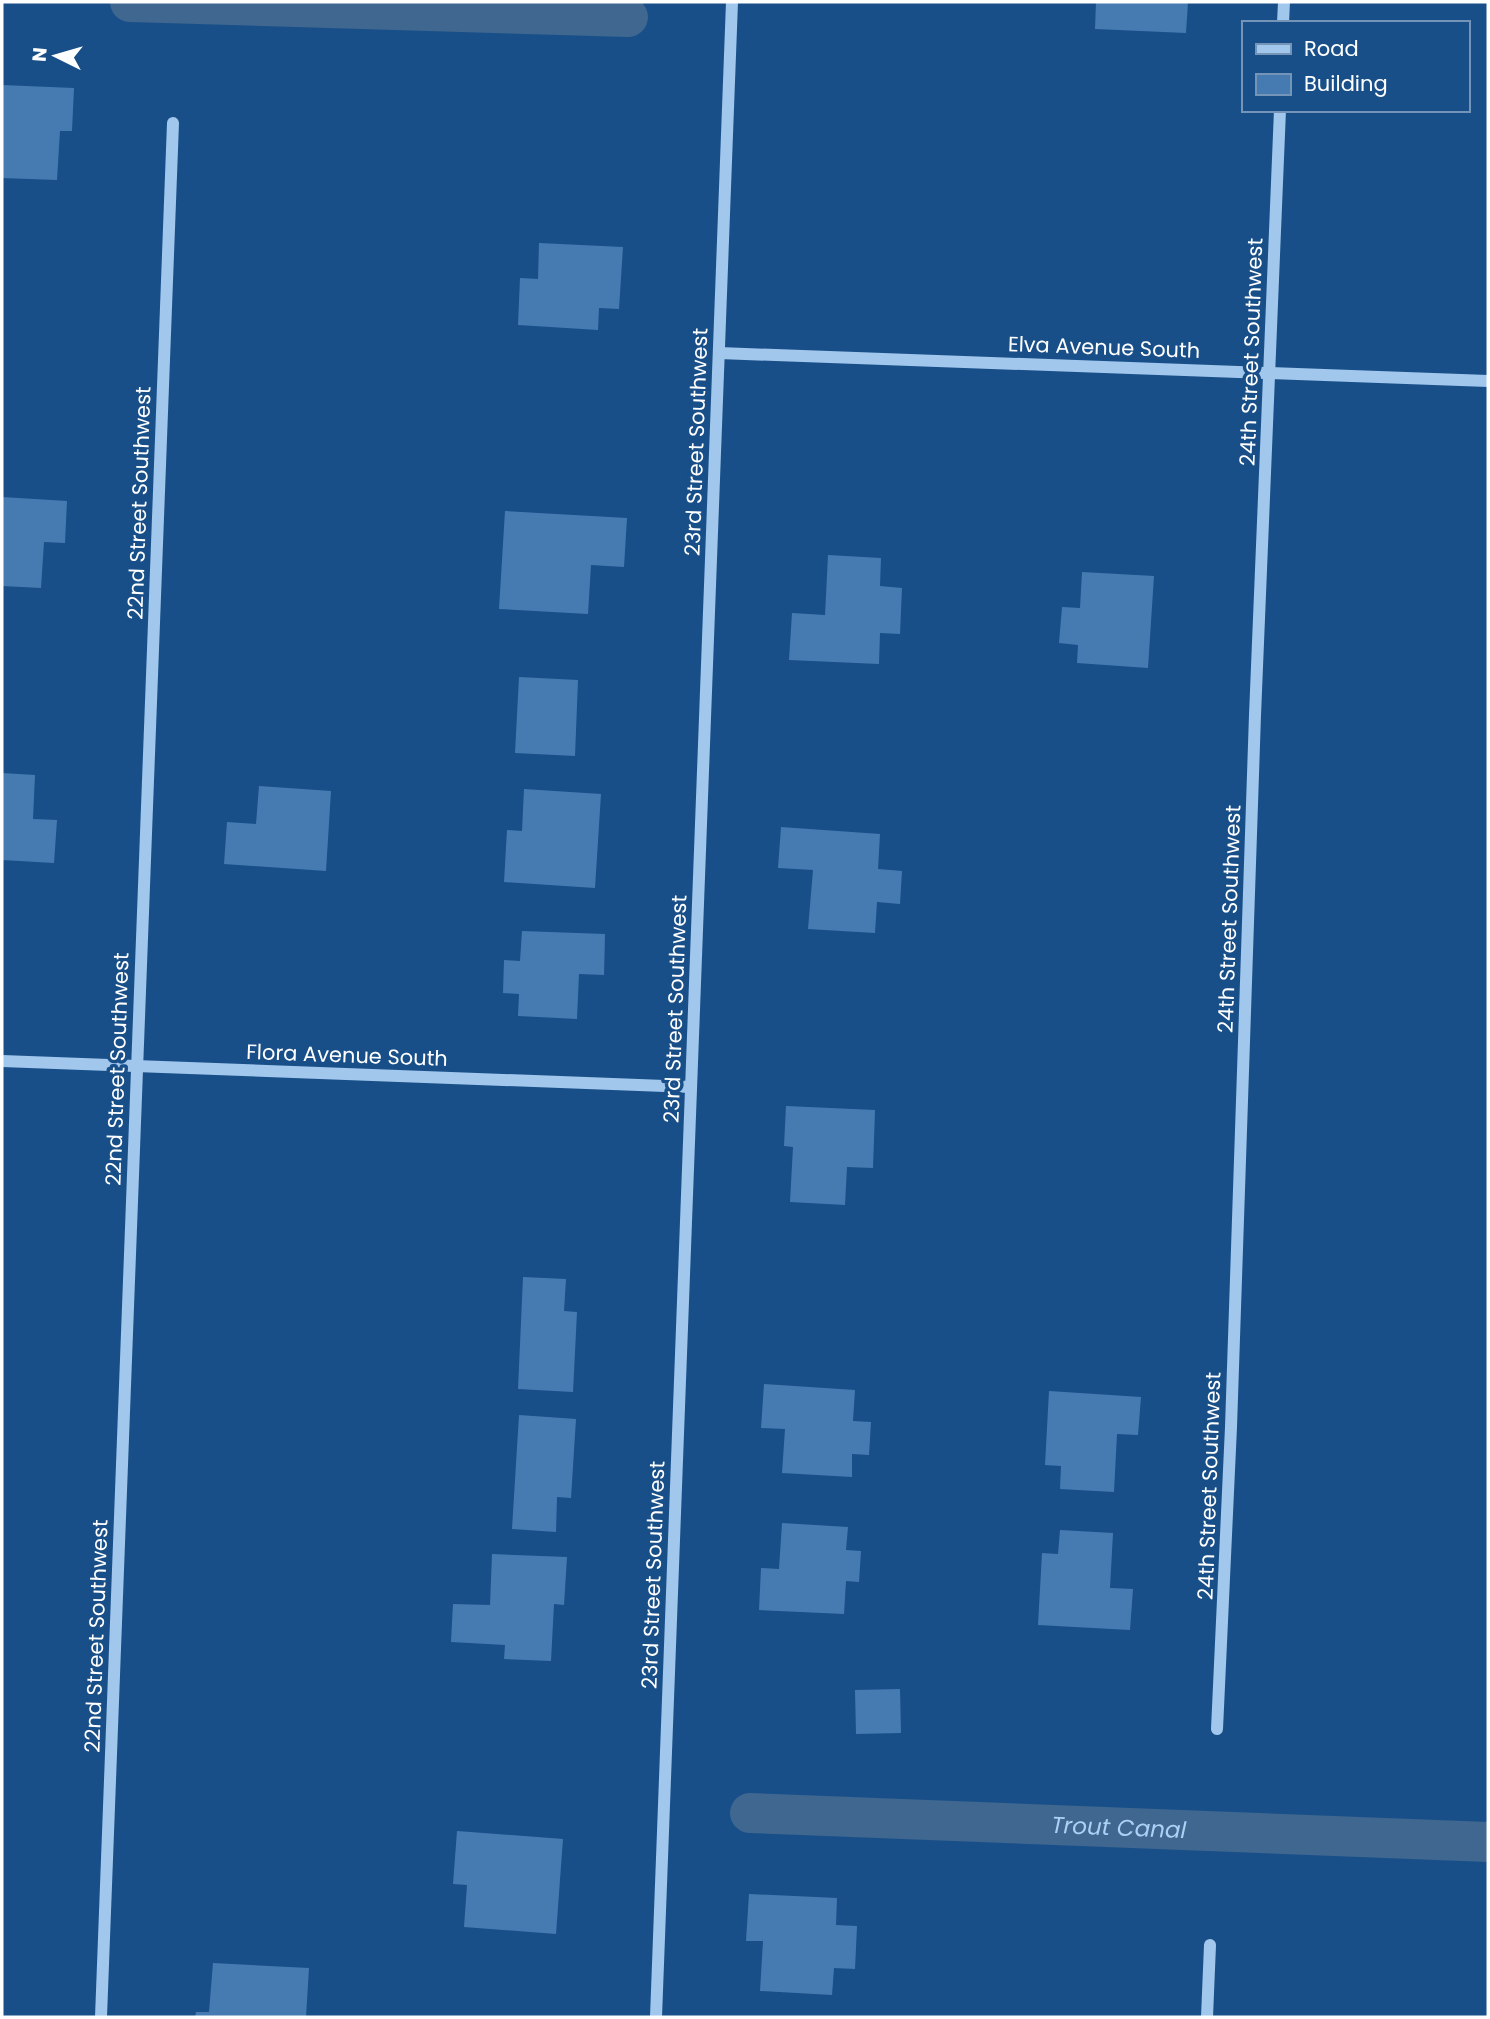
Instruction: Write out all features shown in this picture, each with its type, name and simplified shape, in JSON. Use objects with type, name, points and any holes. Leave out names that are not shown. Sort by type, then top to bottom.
[{"type":"street","name":"23rd Street Southwest","points":[[656,2017],[732,2]]},
{"type":"street","points":[[1283,21],[1284,2]]},
{"type":"street","name":"24th Street Southwest","points":[[1217,1729],[1231,1427],[1280,112]]},
{"type":"street","name":"22nd Street Southwest","points":[[101,2017],[173,123]]},
{"type":"street","name":"Elva Avenue South","points":[[719,353],[1488,381]]},
{"type":"street","name":"Flora Avenue South","points":[[2,1061],[691,1087]]},
{"type":"street","points":[[1207,2017],[1210,1945]]},
{"type":"building","points":[[1096,2],[1188,2],[1186,33],[1095,29]]},
{"type":"building","points":[[2,85],[74,88],[72,131],[60,131],[57,180],[2,178]]},
{"type":"building","points":[[539,243],[623,247],[619,309],[599,308],[598,330],[518,325],[520,278],[538,279]]},
{"type":"building","points":[[2,497],[67,501],[65,543],[44,542],[41,588],[2,586]]},
{"type":"building","points":[[505,511],[627,518],[624,567],[591,565],[588,614],[499,609]]},
{"type":"building","points":[[828,555],[881,558],[880,586],[902,588],[900,634],[880,633],[879,664],[789,660],[792,613],[825,615]]},
{"type":"building","points":[[1082,572],[1154,576],[1148,668],[1077,663],[1078,645],[1059,643],[1062,607],[1080,608]]},
{"type":"building","points":[[519,677],[578,680],[575,756],[515,753]]},
{"type":"building","points":[[2,773],[35,775],[33,819],[57,820],[54,863],[2,860]]},
{"type":"building","points":[[259,786],[331,791],[326,871],[224,864],[227,822],[256,824]]},
{"type":"building","points":[[524,789],[601,794],[595,888],[504,882],[507,830],[522,831]]},
{"type":"building","points":[[781,827],[880,834],[878,869],[902,871],[900,904],[877,902],[875,933],[808,929],[813,870],[778,868]]},
{"type":"building","points":[[522,931],[605,934],[604,975],[579,974],[577,1019],[518,1016],[519,994],[503,993],[504,960],[520,961]]},
{"type":"building","points":[[786,1106],[875,1110],[873,1168],[847,1167],[845,1205],[790,1202],[793,1147],[784,1146]]},
{"type":"building","points":[[523,1277],[566,1279],[564,1311],[577,1312],[573,1392],[518,1389]]},
{"type":"building","points":[[764,1384],[855,1390],[853,1421],[871,1422],[869,1455],[852,1454],[852,1477],[782,1473],[785,1429],[761,1428]]},
{"type":"building","points":[[1049,1391],[1141,1397],[1138,1435],[1117,1434],[1114,1492],[1060,1489],[1061,1466],[1045,1465]]},
{"type":"building","points":[[519,1415],[576,1419],[571,1498],[557,1497],[556,1532],[512,1529]]},
{"type":"building","points":[[782,1523],[848,1527],[846,1550],[861,1551],[859,1582],[846,1581],[844,1614],[759,1610],[761,1568],[779,1569]]},
{"type":"building","points":[[1060,1530],[1113,1533],[1110,1588],[1133,1589],[1130,1630],[1038,1625],[1042,1553],[1058,1554]]},
{"type":"building","points":[[492,1554],[567,1557],[564,1605],[554,1604],[551,1661],[504,1659],[505,1645],[451,1642],[453,1604],[490,1605]]},
{"type":"building","points":[[900,1689],[901,1733],[856,1734],[855,1690]]},
{"type":"building","points":[[457,1831],[563,1839],[556,1934],[464,1927],[467,1885],[453,1884]]},
{"type":"building","points":[[749,1894],[837,1898],[836,1925],[857,1926],[855,1969],[834,1968],[832,1995],[760,1991],[763,1941],[746,1941]]},
{"type":"building","points":[[213,1963],[309,1968],[306,2017],[195,2017],[196,2012],[209,2012]]},
{"type":"waterway","points":[[130,2],[628,17]]},
{"type":"waterway","name":"Trout Canal","points":[[750,1813],[1488,1842]]}]
